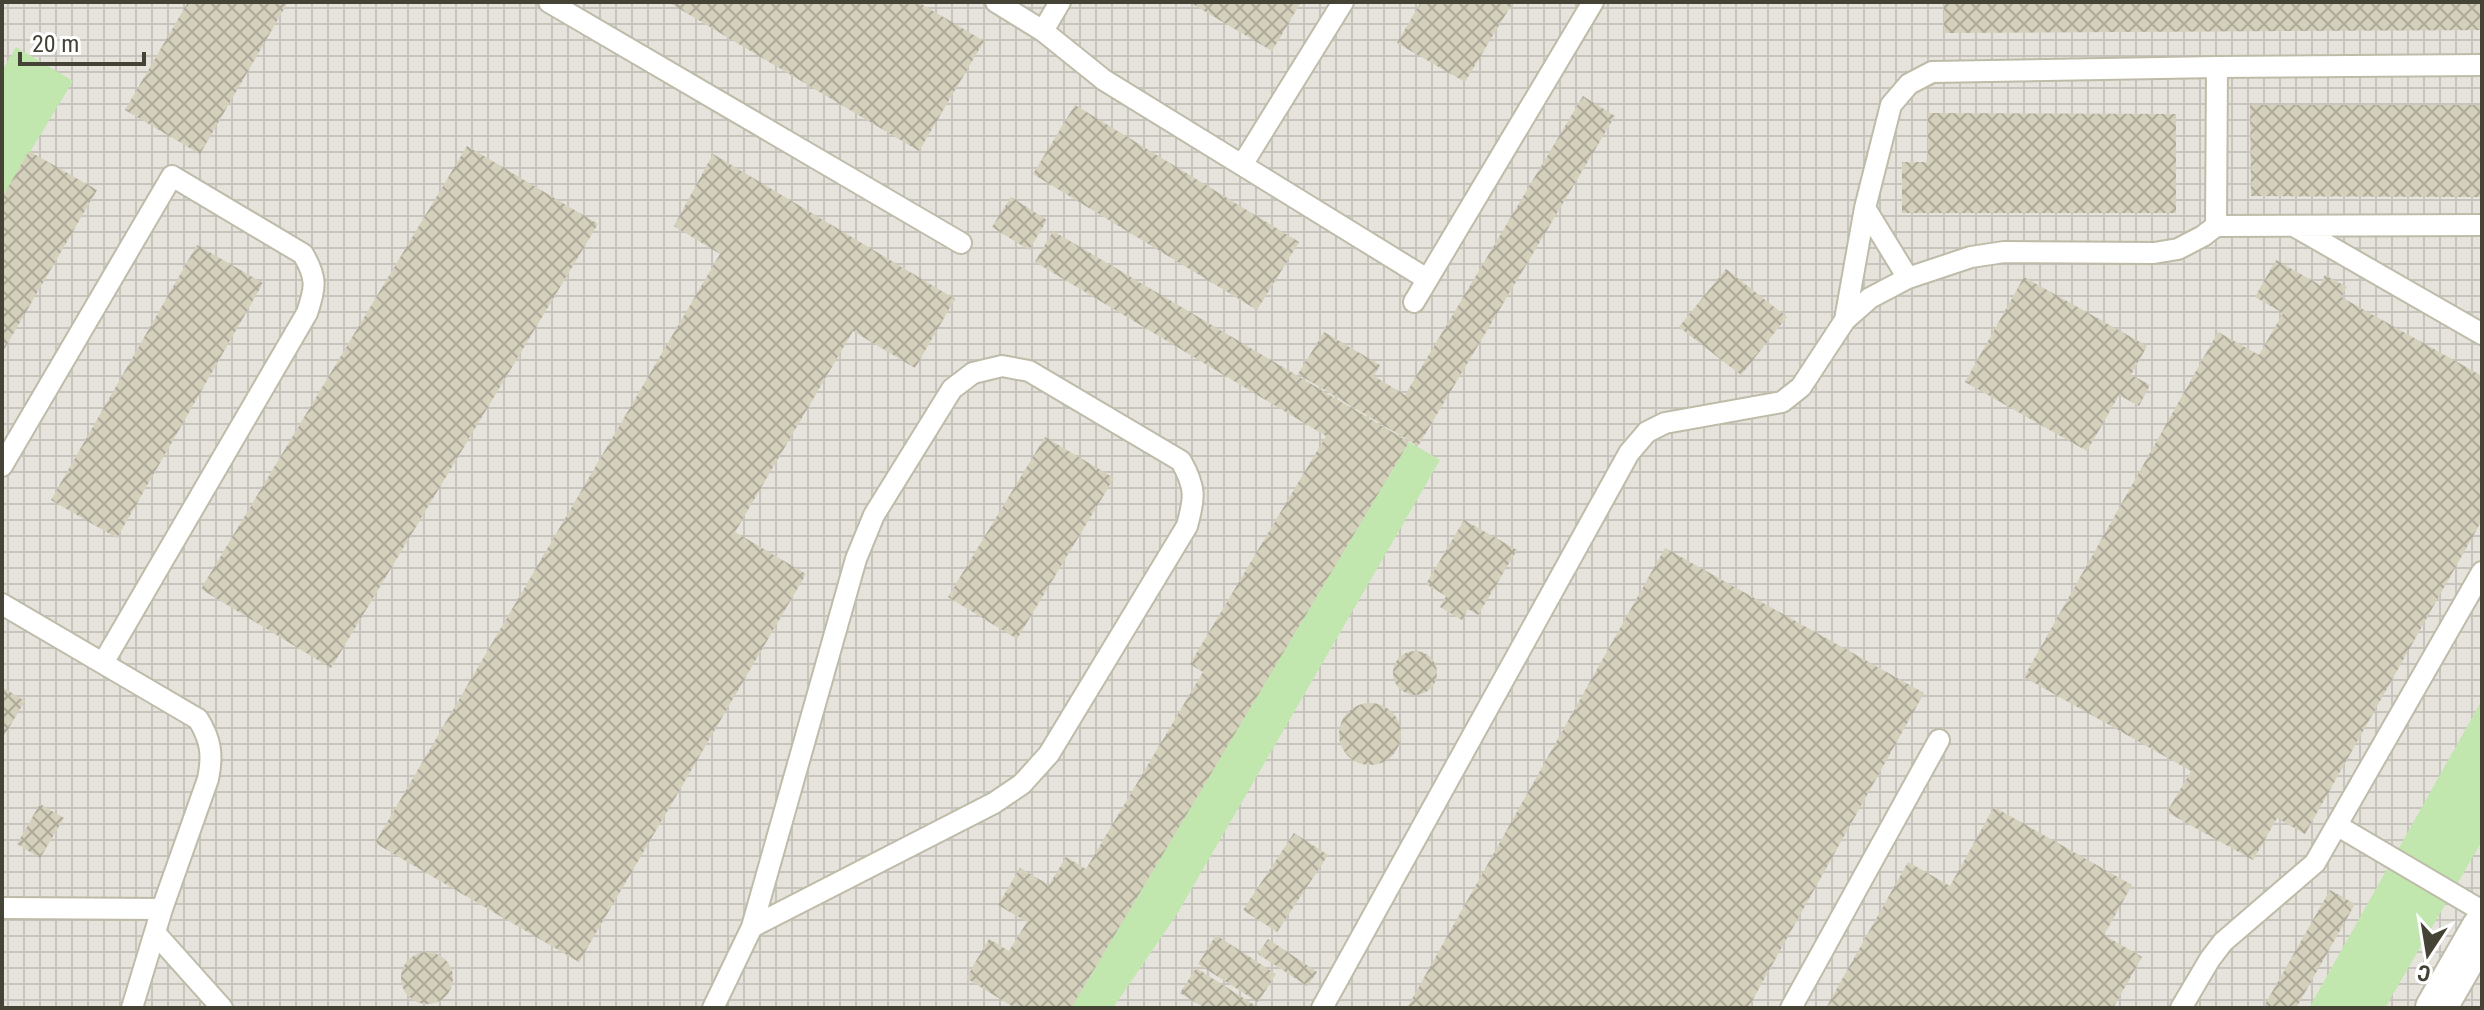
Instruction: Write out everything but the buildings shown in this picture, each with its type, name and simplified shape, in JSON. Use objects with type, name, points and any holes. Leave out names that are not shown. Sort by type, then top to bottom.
[{"type":"street","points":[[2436,1008],[2482,928]]},
{"type":"lane","points":[[549,2],[961,243]]},
{"type":"lane","points":[[996,2],[1043,31],[1104,80],[1427,279]]},
{"type":"lane","points":[[1043,31],[1060,2]]},
{"type":"lane","points":[[1242,165],[1343,2]]},
{"type":"lane","points":[[1414,302],[1593,2]]},
{"type":"lane","points":[[1845,320],[1865,208],[1891,105],[1909,84],[1932,72],[2482,65]]},
{"type":"lane","points":[[2216,226],[2217,67]]},
{"type":"lane","points":[[2,466],[172,176],[303,254],[313,271],[314,292],[307,313],[103,663]]},
{"type":"lane","points":[[1865,208],[1908,278]]},
{"type":"lane","points":[[1322,1008],[1629,453],[1647,432],[1665,423],[1782,402],[1801,387],[1845,320],[1870,298],[1908,278],[1971,257],[2004,252],[2154,253],[2178,249],[2216,226],[2482,225]]},
{"type":"lane","points":[[2294,226],[2482,334]]},
{"type":"lane","points":[[713,1008],[752,927],[856,559],[874,515],[952,389],[973,373],[1002,366],[1029,371],[1181,461],[1192,481],[1194,501],[1187,526],[1049,754],[1022,784],[994,803],[752,927]]},
{"type":"lane","points":[[2181,1008],[2223,942],[2315,863],[2482,572]]},
{"type":"lane","points":[[2,604],[198,719],[209,736],[213,759],[208,779],[162,909],[132,1008]]},
{"type":"lane","points":[[1791,1008],[1939,740]]},
{"type":"lane","points":[[2338,826],[2482,911]]},
{"type":"lane","points":[[2,908],[162,909]]},
{"type":"lane","points":[[155,933],[222,1008]]},
{"type":"shaded area","points":[[2,2],[2482,2],[2482,1008],[2,1008]]},
{"type":"green space","points":[[16,47],[73,81],[2,198],[2,71]]},
{"type":"green space","points":[[1409,442],[1440,460],[1177,914],[1113,1008],[1071,1008]]},
{"type":"green space","points":[[2482,700],[2482,841],[2385,1008],[2309,1008]]}]
